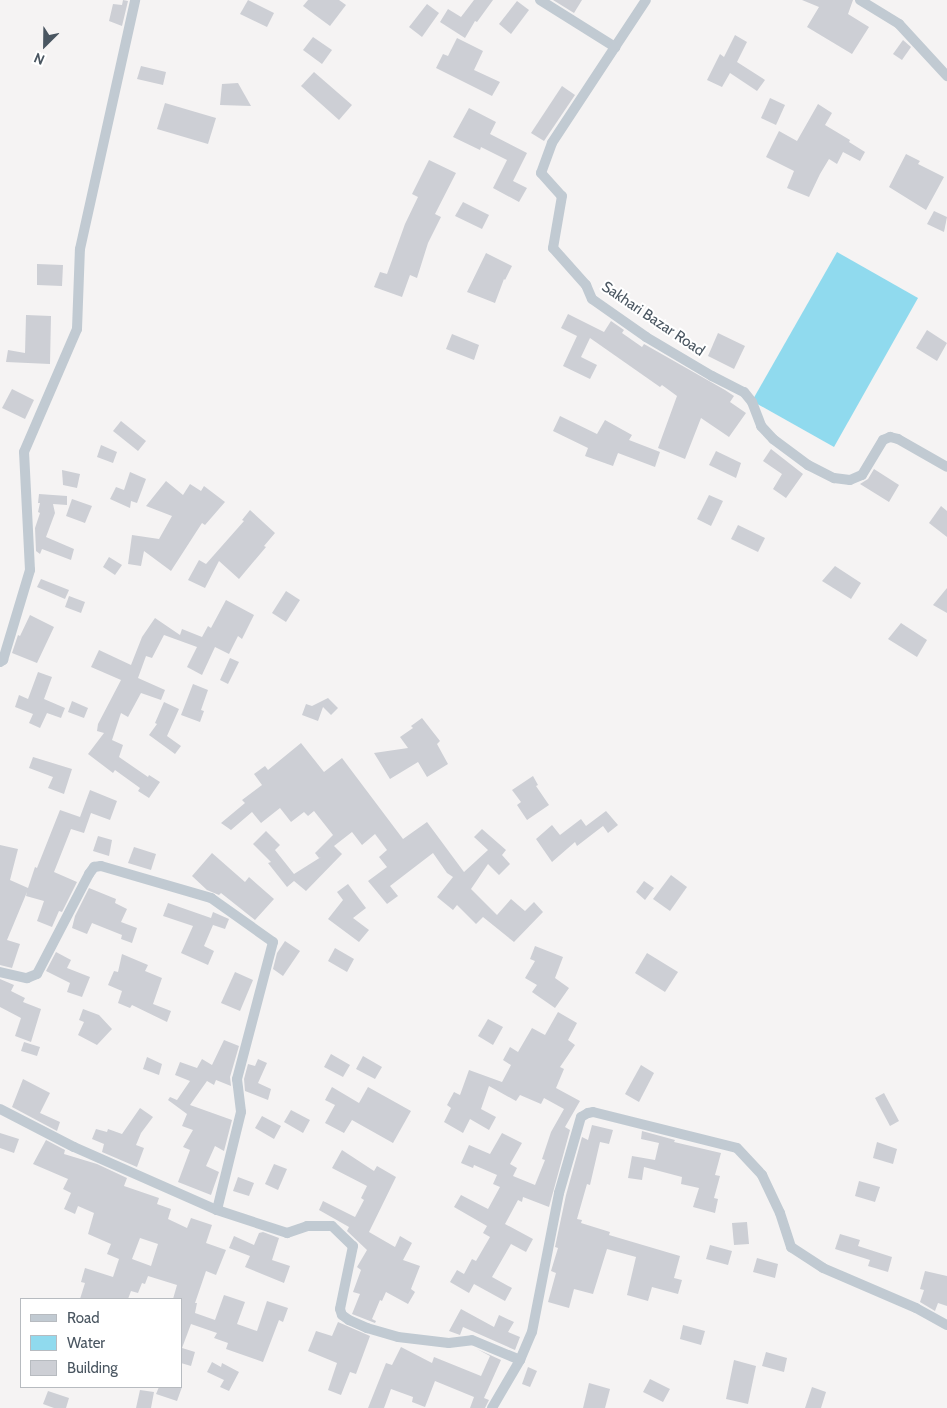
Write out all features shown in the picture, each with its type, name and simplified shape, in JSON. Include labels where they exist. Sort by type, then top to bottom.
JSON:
[{"type":"street","points":[[0,662],[3,660],[30,570],[24,452],[77,328],[80,249],[136,0]]},
{"type":"street","points":[[540,0],[615,47],[646,0]]},
{"type":"street","points":[[860,0],[899,24],[947,76]]},
{"type":"street","name":"Sakhari Bazar Road","points":[[615,47],[552,143],[541,173],[562,196],[553,248],[586,285],[592,299],[646,337],[712,376],[744,392],[752,402],[761,426],[773,439],[808,465],[834,478],[850,480],[862,475],[883,440],[890,437],[898,439],[947,466]]},
{"type":"street","points":[[0,972],[27,978],[37,974],[89,874],[94,867],[101,866],[211,898],[273,942],[236,1079],[241,1112],[217,1210]]},
{"type":"street","points":[[0,1109],[74,1147],[217,1210],[287,1232],[307,1226],[332,1226],[353,1246],[340,1309],[342,1315],[349,1320],[367,1328],[398,1337],[442,1342],[472,1340],[520,1360]]},
{"type":"street","points":[[492,1408],[520,1360],[532,1332],[559,1193],[581,1117],[593,1112],[737,1148],[762,1175],[780,1213],[791,1247],[823,1268],[916,1308],[947,1325]]},
{"type":"water","points":[[837,252],[918,298],[834,447],[752,401]]},
{"type":"building","points":[[123,0],[128,1],[122,26],[109,21],[113,4],[122,5]]},
{"type":"building","points":[[248,0],[274,13],[267,27],[240,14]]},
{"type":"building","points":[[308,0],[339,0],[346,5],[330,26],[303,6]]},
{"type":"building","points":[[474,0],[493,0],[477,22],[475,21],[465,38],[440,22],[448,9],[461,17]]},
{"type":"building","points":[[553,0],[582,0],[574,13]]},
{"type":"building","points":[[802,0],[853,0],[848,14],[869,27],[852,54],[807,27],[819,7]]},
{"type":"building","points":[[517,1],[529,10],[511,34],[499,24]]},
{"type":"building","points":[[427,4],[439,13],[422,37],[409,27]]},
{"type":"building","points":[[735,35],[747,42],[737,62],[765,80],[757,91],[730,73],[722,87],[707,80],[720,54],[724,57]]},
{"type":"building","points":[[313,37],[332,50],[322,64],[303,50]]},
{"type":"building","points":[[457,38],[483,51],[474,70],[500,82],[492,96],[436,68],[443,54],[448,56]]},
{"type":"building","points":[[903,40],[911,47],[902,60],[893,54]]},
{"type":"building","points":[[141,66],[166,72],[163,85],[137,79]]},
{"type":"building","points":[[314,72],[352,105],[339,120],[301,86]]},
{"type":"building","points":[[238,83],[251,106],[220,105],[222,84]]},
{"type":"building","points":[[562,86],[575,95],[544,141],[531,133]]},
{"type":"building","points":[[770,98],[785,105],[776,125],[761,118]]},
{"type":"building","points":[[165,103],[216,118],[208,144],[157,129]]},
{"type":"building","points":[[818,104],[832,113],[825,125],[850,140],[849,142],[865,152],[860,161],[843,152],[837,164],[829,159],[809,197],[787,188],[794,171],[766,157],[779,131],[797,141]]},
{"type":"building","points":[[469,108],[496,122],[490,134],[527,153],[513,181],[527,188],[519,202],[493,188],[507,160],[481,147],[480,150],[453,137]]},
{"type":"building","points":[[906,154],[920,161],[918,164],[944,177],[926,210],[889,187]]},
{"type":"building","points":[[429,160],[456,173],[435,214],[441,217],[428,243],[417,278],[410,275],[402,297],[374,287],[380,272],[387,274],[405,224],[418,197],[412,194]]},
{"type":"building","points":[[463,202],[489,215],[482,229],[455,216]]},
{"type":"building","points":[[934,211],[947,217],[944,232],[927,224]]},
{"type":"building","points":[[486,253],[512,266],[504,279],[495,303],[467,292]]},
{"type":"building","points":[[37,264],[63,265],[62,286],[37,285]]},
{"type":"building","points":[[568,314],[604,332],[611,321],[624,330],[622,333],[642,347],[644,344],[734,396],[730,402],[746,413],[729,437],[701,418],[685,459],[658,448],[677,396],[662,385],[660,387],[590,338],[581,357],[597,365],[590,379],[563,366],[577,336],[561,328]]},
{"type":"building","points":[[26,315],[51,316],[50,364],[6,362],[8,350],[25,353]]},
{"type":"building","points":[[927,330],[947,343],[937,361],[916,348]]},
{"type":"building","points":[[718,333],[745,346],[734,369],[708,356]]},
{"type":"building","points":[[452,334],[479,345],[474,360],[446,349]]},
{"type":"building","points":[[12,389],[34,400],[25,419],[2,408]]},
{"type":"building","points":[[560,416],[597,434],[605,420],[632,435],[629,440],[660,452],[655,467],[618,453],[613,466],[585,456],[588,448],[553,431]]},
{"type":"building","points":[[121,421],[146,441],[138,451],[113,431]]},
{"type":"building","points":[[101,445],[117,452],[113,463],[97,457]]},
{"type":"building","points":[[771,449],[803,474],[786,498],[773,489],[782,474],[763,461]]},
{"type":"building","points":[[716,451],[741,463],[736,478],[709,465]]},
{"type":"building","points":[[874,469],[899,485],[889,502],[860,484],[868,479]]},
{"type":"building","points":[[62,470],[80,474],[77,488],[63,485]]},
{"type":"building","points":[[130,472],[146,479],[137,503],[131,501],[130,508],[110,499],[116,487],[124,490]]},
{"type":"building","points":[[166,481],[183,495],[190,484],[201,491],[204,486],[225,502],[205,525],[202,523],[171,571],[144,551],[141,566],[128,564],[132,535],[159,539],[172,516],[146,506]]},
{"type":"building","points":[[39,494],[67,496],[67,505],[53,504],[55,513],[46,537],[74,549],[71,560],[42,549],[40,554],[36,551],[35,528],[40,513],[38,512]]},
{"type":"building","points":[[709,495],[723,501],[711,526],[697,519]]},
{"type":"building","points":[[72,499],[92,506],[85,523],[66,516]]},
{"type":"building","points":[[941,506],[947,511],[947,537],[929,523]]},
{"type":"building","points":[[250,510],[275,533],[264,546],[266,547],[239,579],[219,561],[205,588],[188,580],[199,560],[206,564],[244,521],[242,520]]},
{"type":"building","points":[[738,525],[765,538],[758,552],[731,539]]},
{"type":"building","points":[[109,557],[122,565],[115,575],[103,567]]},
{"type":"building","points":[[835,566],[861,583],[851,599],[822,581]]},
{"type":"building","points":[[41,579],[69,590],[65,599],[37,587]]},
{"type":"building","points":[[947,588],[947,613],[933,605]]},
{"type":"building","points":[[286,591],[300,600],[286,622],[272,613]]},
{"type":"building","points":[[69,596],[85,602],[81,613],[65,607]]},
{"type":"building","points":[[226,600],[254,615],[242,639],[238,636],[229,654],[215,647],[202,675],[187,667],[197,647],[164,635],[152,658],[146,656],[138,678],[165,690],[161,700],[141,693],[128,717],[121,713],[112,740],[123,745],[119,757],[148,777],[149,775],[160,782],[149,798],[138,791],[140,788],[115,770],[113,773],[88,754],[104,733],[97,731],[98,724],[121,680],[91,667],[99,650],[131,665],[142,637],[155,618],[180,635],[182,629],[202,637],[208,626],[211,628]]},
{"type":"building","points":[[30,615],[54,627],[37,663],[12,653],[18,635],[20,636]]},
{"type":"building","points":[[901,623],[927,640],[917,657],[888,639]]},
{"type":"building","points":[[230,658],[239,662],[228,684],[220,680]]},
{"type":"building","points":[[38,672],[52,677],[44,699],[65,708],[61,718],[47,713],[40,728],[29,723],[33,714],[15,707],[19,695],[28,699]]},
{"type":"building","points":[[193,684],[208,690],[201,710],[204,711],[200,722],[181,715]]},
{"type":"building","points":[[328,698],[338,708],[331,715],[323,707],[318,721],[302,715],[306,704],[312,706]]},
{"type":"building","points":[[72,701],[88,708],[84,718],[68,712]]},
{"type":"building","points":[[164,702],[179,709],[167,736],[181,746],[175,754],[149,735],[157,724],[155,723]]},
{"type":"building","points":[[422,718],[440,741],[437,744],[448,764],[427,777],[418,762],[390,779],[374,753],[408,748],[400,737],[413,728],[411,726]]},
{"type":"building","points":[[301,743],[324,772],[342,758],[403,839],[427,822],[464,872],[488,850],[474,837],[482,829],[506,850],[502,855],[510,864],[499,875],[488,864],[471,889],[497,915],[511,899],[525,911],[534,902],[543,912],[514,942],[483,917],[476,924],[457,905],[453,910],[437,897],[453,877],[447,873],[433,853],[390,886],[398,896],[387,904],[368,881],[387,867],[379,857],[387,850],[375,834],[362,845],[352,832],[334,846],[342,854],[306,891],[294,881],[287,887],[268,863],[271,862],[253,844],[266,831],[280,845],[275,850],[294,874],[321,857],[319,858],[315,853],[333,835],[314,811],[308,816],[304,812],[291,822],[280,808],[261,823],[252,812],[231,830],[221,823],[245,803],[242,800],[262,785],[254,774],[265,766],[268,770]]},
{"type":"building","points":[[33,757],[72,769],[64,794],[48,788],[53,777],[29,768]]},
{"type":"building","points":[[533,776],[538,785],[536,786],[549,805],[527,820],[517,805],[521,802],[512,790]]},
{"type":"building","points":[[90,790],[117,801],[110,820],[91,813],[84,833],[71,829],[54,872],[77,882],[62,912],[59,911],[52,927],[37,921],[44,901],[26,896],[27,892],[7,940],[20,944],[12,968],[0,965],[0,845],[18,849],[10,880],[28,888],[60,810],[80,817]]},
{"type":"building","points":[[606,811],[618,825],[608,833],[603,826],[577,846],[575,842],[552,862],[536,839],[552,825],[560,835],[581,819],[586,826]]},
{"type":"building","points":[[98,836],[112,840],[109,856],[93,851]]},
{"type":"building","points":[[134,847],[156,854],[151,870],[128,863]]},
{"type":"building","points":[[212,853],[245,882],[249,877],[274,899],[255,920],[221,893],[219,895],[207,890],[192,876]]},
{"type":"building","points":[[671,875],[687,887],[670,911],[653,899]]},
{"type":"building","points":[[644,881],[654,888],[645,900],[636,892]]},
{"type":"building","points":[[348,884],[366,908],[353,918],[369,930],[359,942],[328,919],[343,900],[337,892]]},
{"type":"building","points":[[89,888],[116,899],[115,903],[127,909],[121,922],[137,928],[132,943],[121,939],[122,935],[92,923],[87,934],[72,928],[75,916]]},
{"type":"building","points":[[168,903],[211,918],[213,912],[229,919],[225,929],[213,925],[204,946],[214,951],[208,965],[181,953],[193,926],[163,916]]},
{"type":"building","points":[[285,941],[300,951],[283,976],[273,969],[277,953]]},
{"type":"building","points":[[535,946],[563,957],[555,978],[569,988],[555,1008],[532,992],[537,985],[525,978],[535,961],[530,959]]},
{"type":"building","points":[[335,948],[354,959],[347,972],[328,961]]},
{"type":"building","points":[[56,952],[71,960],[67,968],[90,977],[82,997],[67,992],[70,983],[46,971]]},
{"type":"building","points":[[647,953],[678,972],[665,992],[635,973]]},
{"type":"building","points":[[122,954],[148,965],[145,971],[162,978],[153,1004],[171,1011],[167,1022],[132,1005],[130,1008],[118,1003],[122,991],[108,985],[114,971],[118,972]]},
{"type":"building","points":[[235,972],[253,980],[240,1011],[221,1003]]},
{"type":"building","points":[[0,979],[14,985],[11,991],[25,998],[23,1002],[41,1009],[31,1042],[15,1036],[21,1018],[0,1007]]},
{"type":"building","points":[[83,1009],[99,1015],[112,1029],[97,1045],[78,1035],[84,1022],[79,1020]]},
{"type":"building","points":[[558,1012],[577,1023],[568,1040],[575,1045],[560,1067],[564,1069],[556,1088],[580,1101],[565,1127],[570,1130],[549,1207],[523,1197],[522,1202],[518,1200],[505,1224],[533,1239],[526,1252],[511,1244],[492,1277],[512,1288],[505,1301],[474,1284],[469,1293],[450,1282],[457,1270],[464,1274],[472,1259],[476,1261],[490,1237],[483,1233],[487,1226],[454,1207],[461,1195],[488,1209],[500,1187],[493,1184],[497,1175],[474,1165],[473,1168],[461,1163],[469,1145],[490,1154],[502,1133],[522,1143],[510,1164],[517,1168],[513,1176],[535,1185],[545,1160],[542,1159],[551,1132],[564,1109],[544,1098],[541,1104],[520,1095],[516,1101],[489,1086],[481,1109],[496,1117],[489,1130],[470,1119],[463,1133],[444,1122],[451,1108],[447,1105],[454,1092],[460,1095],[469,1070],[502,1082],[511,1065],[503,1060],[510,1047],[518,1052],[532,1028],[545,1035]]},
{"type":"building","points":[[488,1019],[503,1027],[493,1045],[478,1036]]},
{"type":"building","points":[[224,1040],[239,1046],[230,1077],[231,1086],[216,1080],[214,1085],[207,1081],[190,1105],[232,1120],[224,1151],[215,1146],[206,1166],[219,1172],[211,1195],[178,1182],[190,1150],[183,1147],[193,1130],[182,1126],[187,1114],[168,1100],[170,1097],[177,1100],[190,1081],[175,1075],[180,1062],[197,1068],[202,1059],[212,1065]]},
{"type":"building","points":[[24,1042],[40,1047],[37,1056],[21,1051]]},
{"type":"building","points":[[331,1054],[350,1065],[343,1077],[324,1067]]},
{"type":"building","points":[[363,1056],[382,1067],[375,1079],[356,1069]]},
{"type":"building","points":[[147,1057],[162,1064],[159,1075],[143,1069]]},
{"type":"building","points":[[258,1059],[267,1063],[258,1083],[271,1089],[268,1100],[245,1091],[244,1079],[248,1064],[255,1066]]},
{"type":"building","points":[[641,1065],[654,1073],[639,1102],[625,1094]]},
{"type":"building","points":[[23,1079],[50,1093],[40,1113],[60,1122],[57,1131],[12,1107]]},
{"type":"building","points":[[332,1087],[359,1103],[368,1087],[411,1111],[393,1143],[352,1120],[344,1133],[325,1123],[335,1105],[325,1100]]},
{"type":"building","points":[[884,1093],[899,1121],[890,1126],[875,1098]]},
{"type":"building","points":[[140,1108],[153,1117],[141,1133],[136,1145],[144,1148],[137,1167],[102,1152],[104,1144],[92,1139],[96,1129],[107,1132],[108,1129],[122,1134]]},
{"type":"building","points":[[291,1110],[310,1120],[303,1133],[284,1122]]},
{"type":"building","points":[[262,1116],[281,1126],[274,1139],[255,1128]]},
{"type":"building","points":[[592,1125],[613,1130],[609,1144],[600,1142],[590,1185],[587,1184],[577,1219],[582,1220],[581,1223],[610,1232],[609,1235],[680,1256],[674,1278],[682,1280],[678,1294],[652,1287],[648,1301],[627,1295],[636,1257],[607,1249],[593,1294],[574,1289],[569,1308],[548,1302],[556,1273],[551,1271],[558,1248],[555,1247],[566,1195],[582,1137],[588,1140]]},
{"type":"building","points":[[642,1131],[675,1140],[674,1142],[721,1153],[715,1175],[720,1176],[714,1198],[718,1199],[715,1213],[693,1207],[699,1188],[681,1184],[682,1177],[644,1167],[642,1180],[628,1178],[632,1156],[655,1160],[659,1143],[641,1139]]},
{"type":"building","points":[[0,1133],[19,1139],[14,1153],[0,1148]]},
{"type":"building","points":[[46,1140],[65,1150],[64,1154],[97,1164],[127,1178],[124,1186],[159,1198],[157,1204],[171,1209],[168,1219],[187,1228],[191,1218],[212,1225],[206,1243],[226,1250],[216,1275],[206,1271],[195,1303],[197,1303],[195,1313],[215,1320],[224,1295],[245,1302],[237,1324],[257,1331],[267,1301],[288,1308],[283,1322],[279,1320],[263,1362],[226,1349],[228,1343],[214,1338],[217,1333],[191,1324],[182,1348],[182,1298],[173,1298],[177,1285],[148,1276],[145,1284],[142,1283],[138,1293],[131,1291],[128,1298],[80,1298],[85,1283],[81,1282],[85,1268],[113,1277],[119,1259],[107,1254],[111,1244],[88,1234],[94,1213],[78,1206],[75,1214],[64,1209],[71,1193],[63,1189],[68,1179],[33,1164]],"holes":[[[140,1238],[158,1244],[151,1266],[132,1259]]]},
{"type":"building","points":[[877,1142],[897,1149],[893,1164],[873,1158]]},
{"type":"building","points":[[342,1150],[374,1171],[377,1166],[396,1177],[369,1232],[395,1247],[400,1236],[412,1243],[403,1260],[420,1266],[411,1289],[415,1292],[408,1304],[386,1292],[382,1301],[380,1300],[372,1319],[376,1321],[375,1323],[352,1314],[360,1294],[353,1292],[361,1270],[357,1267],[367,1250],[347,1231],[349,1227],[319,1210],[323,1201],[355,1217],[364,1200],[361,1198],[367,1186],[332,1168]]},
{"type":"building","points":[[274,1164],[287,1169],[278,1190],[265,1184]]},
{"type":"building","points":[[238,1177],[254,1183],[249,1196],[233,1191]]},
{"type":"building","points":[[859,1181],[880,1187],[875,1202],[855,1196]]},
{"type":"building","points":[[747,1222],[749,1244],[734,1245],[732,1223]]},
{"type":"building","points":[[263,1232],[279,1238],[272,1260],[290,1266],[284,1283],[245,1267],[250,1256],[229,1248],[234,1236],[254,1245],[259,1233]]},
{"type":"building","points":[[840,1234],[860,1240],[858,1246],[892,1257],[888,1272],[868,1266],[870,1260],[835,1249]]},
{"type":"building","points":[[710,1245],[732,1251],[728,1265],[706,1259]]},
{"type":"building","points":[[757,1258],[778,1264],[775,1278],[753,1272]]},
{"type":"building","points":[[925,1271],[947,1276],[947,1306],[938,1303],[935,1311],[920,1302],[924,1290],[920,1289]]},
{"type":"building","points":[[461,1309],[494,1327],[499,1315],[514,1322],[508,1332],[520,1337],[515,1350],[463,1327],[460,1335],[449,1331]]},
{"type":"building","points":[[338,1322],[370,1336],[356,1374],[350,1372],[341,1395],[328,1390],[337,1363],[308,1351],[316,1331],[332,1336]]},
{"type":"building","points":[[683,1325],[705,1331],[701,1345],[680,1339]]},
{"type":"building","points":[[401,1347],[432,1363],[434,1357],[481,1376],[490,1356],[477,1349],[501,1360],[484,1398],[489,1400],[485,1408],[470,1408],[474,1397],[435,1381],[425,1407],[412,1402],[413,1397],[391,1389],[384,1408],[368,1408],[386,1363],[392,1365]]},
{"type":"building","points":[[182,1348],[195,1352],[191,1366],[182,1363]]},
{"type":"building","points":[[766,1352],[787,1358],[784,1372],[762,1366]]},
{"type":"building","points":[[734,1360],[756,1366],[748,1404],[726,1399]]},
{"type":"building","points":[[212,1362],[221,1367],[222,1363],[239,1372],[229,1391],[220,1387],[224,1380],[207,1372]]},
{"type":"building","points":[[528,1367],[537,1371],[530,1387],[522,1384]]},
{"type":"building","points":[[650,1379],[670,1389],[663,1402],[643,1392]]},
{"type":"building","points":[[589,1383],[610,1389],[605,1408],[583,1408]]},
{"type":"building","points":[[812,1387],[826,1392],[821,1408],[805,1408]]},
{"type":"building","points":[[159,1388],[182,1388],[177,1401],[156,1394]]},
{"type":"building","points":[[140,1390],[154,1392],[151,1408],[136,1408]]},
{"type":"building","points":[[48,1391],[69,1398],[66,1408],[54,1408],[43,1404]]}]
